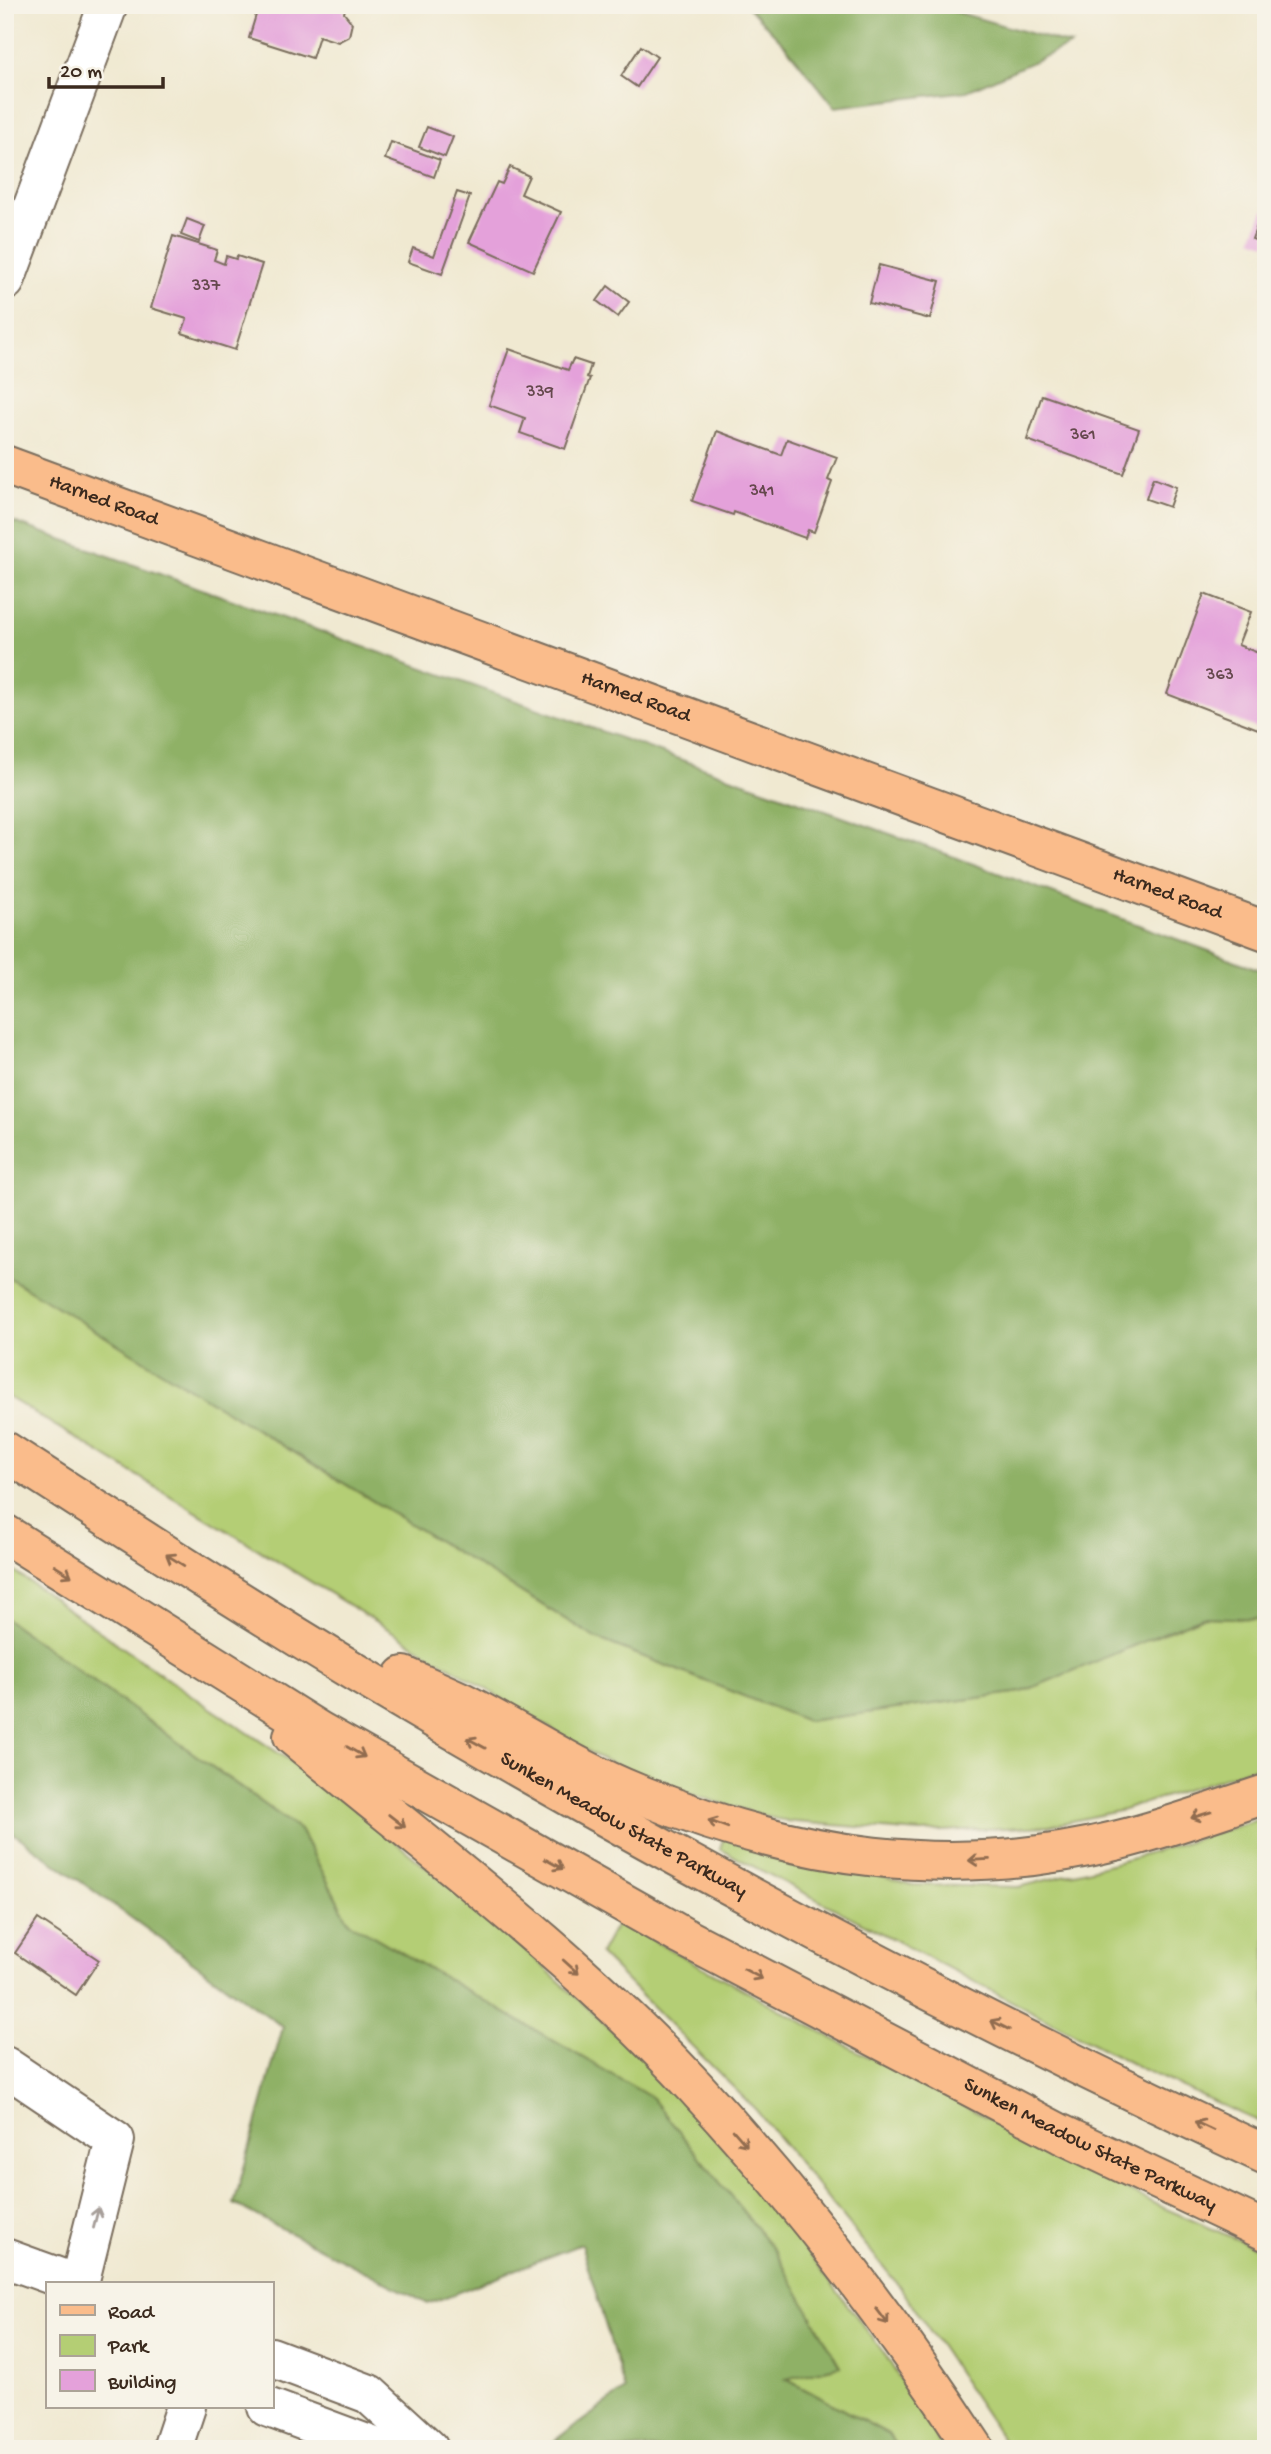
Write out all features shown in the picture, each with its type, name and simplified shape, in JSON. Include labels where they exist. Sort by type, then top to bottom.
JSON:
[{"type":"main road","name":"Harned Road","points":[[5,464],[1266,931]]},
{"type":"main road","name":"Sunken Meadow State Parkway","points":[[5,1451],[233,1597],[469,1739],[793,1918],[1085,2068],[1266,2154]]},
{"type":"main road","name":"Sunken Meadow State Parkway","points":[[5,1534],[192,1653],[439,1800],[717,1955],[1061,2134],[1266,2231]]},
{"type":"main road","points":[[233,1597],[464,1703],[531,1741],[635,1793],[732,1829],[823,1850],[920,1862],[1023,1857],[1119,1840],[1266,1794]]},
{"type":"main road","points":[[192,1653],[480,1886],[592,1986],[695,2087],[829,2246],[905,2346],[975,2449]]},
{"type":"street","points":[[5,281],[108,5]]},
{"type":"street","points":[[5,2066],[115,2140],[79,2282]]},
{"type":"street","points":[[5,2258],[72,2282]]},
{"type":"street","points":[[273,2358],[369,2394],[429,2449]]},
{"type":"street","points":[[172,2449],[187,2408]]},
{"type":"street","points":[[270,2408],[380,2449]]},
{"type":"green space","points":[[746,5],[932,5],[1071,45],[967,91],[835,107],[785,45]]},
{"type":"green space","points":[[5,519],[949,855],[1266,972],[1266,1619],[1202,1617],[1022,1692],[807,1721],[596,1638],[5,1275]]},
{"type":"green space","points":[[5,1275],[596,1638],[807,1721],[1022,1692],[1203,1617],[1266,1619],[1266,1764],[1123,1810],[1049,1826],[920,1832],[783,1821],[672,1789],[596,1756],[5,1395]]},
{"type":"green space","points":[[5,1565],[179,1687],[325,1784],[519,1944],[642,2058],[749,2175],[884,2353],[943,2449],[898,2449],[888,2434],[785,2379],[840,2366],[652,2098],[349,1922],[300,1830],[5,1618]]},
{"type":"green space","points":[[5,1618],[300,1830],[349,1922],[652,2098],[775,2251],[840,2366],[786,2379],[888,2434],[898,2449],[549,2449],[548,2446],[625,2390],[581,2244],[428,2304],[234,2204],[283,2027],[5,1827]]},
{"type":"green space","points":[[1266,1817],[1266,2125],[1142,2069],[720,1849],[724,1836],[913,1885],[1019,1887],[1138,1857]]},
{"type":"green space","points":[[618,1921],[834,2039],[1157,2205],[1266,2252],[1266,2449],[1009,2449],[900,2287],[756,2110],[600,1954]]},
{"type":"building","points":[[259,5],[346,5],[344,13],[352,23],[349,36],[338,42],[319,36],[312,58],[249,38]]},
{"type":"building","points":[[641,46],[657,57],[637,87],[621,76]]},
{"type":"building","points":[[427,127],[453,137],[445,157],[419,147]]},
{"type":"building","points":[[391,142],[440,160],[434,177],[385,159]]},
{"type":"building","points":[[510,167],[529,176],[521,194],[561,212],[533,271],[469,242],[497,182],[502,184]]},
{"type":"building","points":[[457,192],[470,196],[442,274],[408,262],[413,248],[434,256]]},
{"type":"building","points":[[1263,210],[1266,211],[1266,244],[1252,239]]},
{"type":"building","points":[[187,219],[205,226],[199,242],[181,235]]},
{"type":"building","points":[[173,236],[217,250],[214,260],[224,264],[226,256],[236,259],[237,256],[262,264],[235,350],[182,333],[187,319],[151,308]]},
{"type":"building","points":[[879,265],[940,281],[930,319],[869,303]]},
{"type":"building","points":[[608,286],[629,302],[618,317],[597,301]]},
{"type":"building","points":[[509,349],[568,370],[573,359],[591,365],[587,377],[590,378],[565,449],[520,433],[525,418],[489,405]]},
{"type":"building","points":[[1042,395],[1139,429],[1123,474],[1027,440]]},
{"type":"building","points":[[717,431],[781,455],[787,439],[837,457],[828,480],[832,482],[814,532],[808,530],[805,538],[734,512],[733,515],[692,501]]},
{"type":"building","points":[[1153,478],[1176,487],[1169,507],[1146,499]]},
{"type":"building","points":[[1204,594],[1251,612],[1238,645],[1266,656],[1266,732],[1167,694]]},
{"type":"building","points":[[38,1919],[99,1960],[76,1995],[15,1953]]}]
